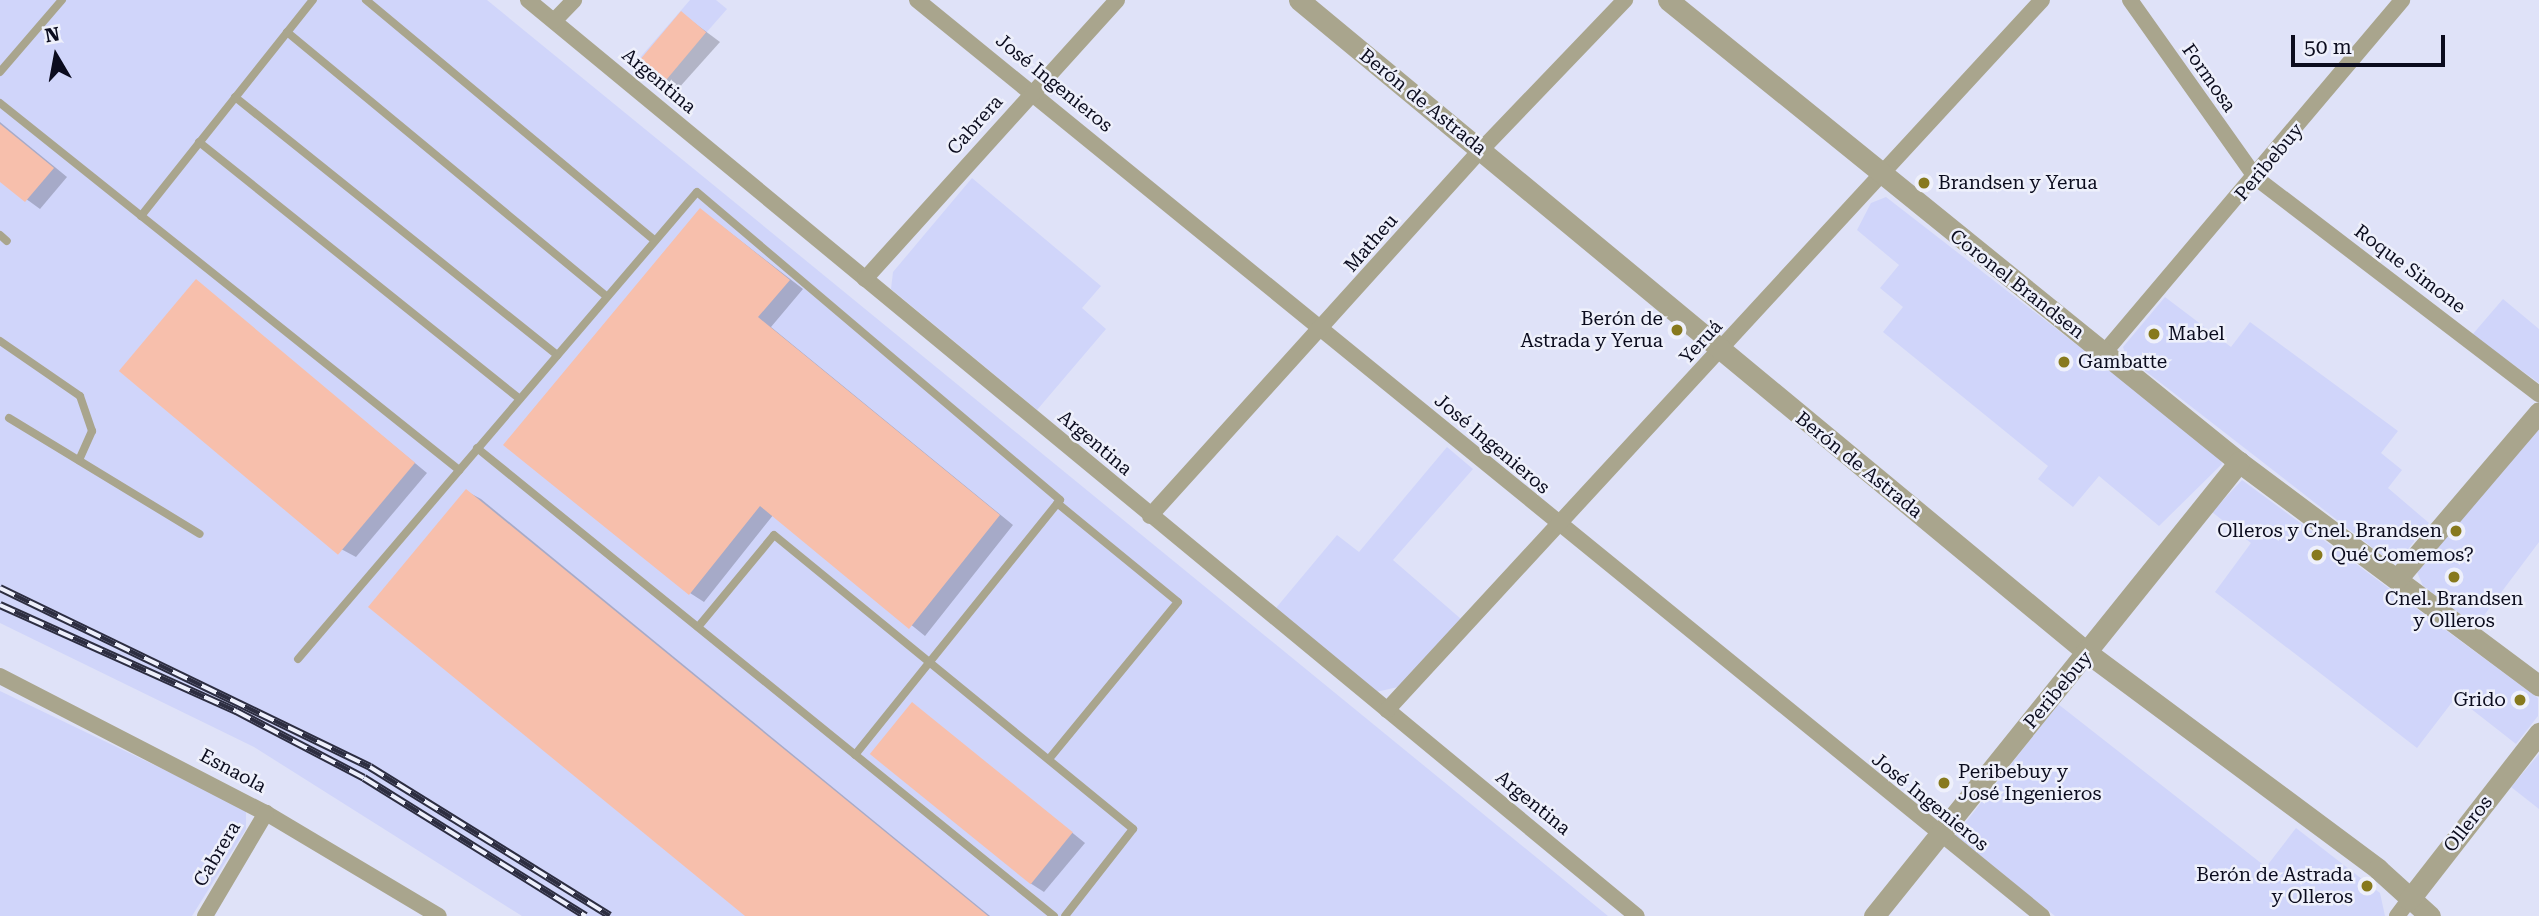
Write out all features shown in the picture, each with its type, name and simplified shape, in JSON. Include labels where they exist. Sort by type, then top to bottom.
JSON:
[{"type":"street","name":"Argentina","points":[[528,0],[1637,916]]},
{"type":"street","points":[[554,21],[574,0]]},
{"type":"street","name":"José Ingenieros","points":[[917,0],[1322,329],[1936,835],[2042,916]]},
{"type":"street","name":"Cabrera","points":[[865,279],[1117,0]]},
{"type":"street","name":"Berón de Astrada","points":[[1298,0],[1482,149],[1721,351],[2089,654],[2378,869],[2403,908],[2430,916]]},
{"type":"street","name":"Matheu","points":[[1150,516],[1322,329],[1482,149],[1625,0]]},
{"type":"street","name":"Coronel Brandsen","points":[[1668,0],[1883,178],[2238,462],[2539,686]]},
{"type":"street","name":"Yeruá","points":[[1387,710],[1883,178],[2042,0]]},
{"type":"street","name":"Formosa","points":[[2130,0],[2256,178]]},
{"type":"street","name":"Peribebuy","points":[[2104,353],[2256,178],[2402,0]]},
{"type":"street","name":"Roque Simone","points":[[2256,178],[2539,394]]},
{"type":"street","points":[[2397,579],[2539,412]]},
{"type":"street","name":"Peribebuy","points":[[1874,916],[1936,835],[2089,654],[2238,462]]},
{"type":"street","name":"Esnaola","points":[[0,676],[266,813],[439,916]]},
{"type":"street","name":"Olleros","points":[[2403,908],[2539,733]]},
{"type":"street","name":"Cabrera","points":[[205,916],[266,813]]},
{"type":"lane","points":[[0,72],[62,0]]},
{"type":"lane","points":[[141,216],[313,0]]},
{"type":"lane","points":[[366,0],[655,241]]},
{"type":"lane","points":[[287,32],[607,297]]},
{"type":"lane","points":[[235,97],[557,355]]},
{"type":"lane","points":[[0,103],[459,470]]},
{"type":"lane","points":[[199,142],[520,399]]},
{"type":"lane","points":[[299,659],[697,192],[1060,499],[855,755]]},
{"type":"lane","points":[[0,341],[80,396],[92,431],[79,460]]},
{"type":"lane","points":[[9,418],[200,534]]},
{"type":"lane","points":[[477,449],[1054,916]]},
{"type":"lane","points":[[1049,759],[1178,602],[1057,503]]},
{"type":"lane","points":[[698,627],[774,535],[1133,829],[1065,916]]},
{"type":"shaded area","points":[[0,0],[487,0],[1608,916],[522,916],[254,747],[0,623]]},
{"type":"shaded area","points":[[690,0],[716,0],[727,9],[662,83],[637,61]]},
{"type":"shaded area","points":[[972,178],[1101,286],[1082,308],[1106,329],[1037,410],[891,289],[893,272]]},
{"type":"shaded area","points":[[1886,197],[2219,455],[2222,464],[2159,526],[2099,476],[2073,507],[2038,479],[2048,466],[1883,332],[1903,307],[1880,288],[1899,265],[1857,230],[1871,203]]},
{"type":"shaded area","points":[[2165,297],[2231,347],[2250,322],[2398,431],[2381,453],[2402,470],[2388,488],[2429,523],[2404,554],[2386,558],[2126,356],[2123,347]]},
{"type":"shaded area","points":[[2503,299],[2539,329],[2539,383],[2472,335]]},
{"type":"shaded area","points":[[2539,425],[2539,542],[2476,626],[2423,586],[2417,572]]},
{"type":"shaded area","points":[[1447,447],[1473,469],[1393,560],[1461,619],[1398,687],[1376,692],[1276,608],[1337,535],[1359,552]]},
{"type":"shaded area","points":[[2242,480],[2538,698],[2538,716],[2516,744],[2456,697],[2417,748],[2215,592],[2251,543],[2212,512]]},
{"type":"shaded area","points":[[0,691],[246,809],[246,829],[192,916],[0,916]]},
{"type":"shaded area","points":[[2058,704],[2266,867],[2296,828],[2380,893],[2385,916],[2055,916],[1955,836]]},
{"type":"shaded area","points":[[2539,754],[2539,809],[2511,787]]},
{"type":"building","points":[[681,11],[706,32],[663,84],[638,62]]},
{"type":"building","points":[[0,124],[54,168],[25,202],[0,182]]},
{"type":"building","points":[[700,208],[790,280],[758,317],[1000,515],[909,629],[760,506],[689,595],[503,445]]},
{"type":"building","points":[[196,279],[415,463],[338,555],[119,371]]},
{"type":"building","points":[[466,489],[988,916],[745,916],[368,607]]},
{"type":"building","points":[[912,702],[1073,832],[1031,884],[870,754]]},
{"type":"railway","points":[[0,588],[370,767],[610,916]]},
{"type":"railway","points":[[0,605],[236,711],[364,778],[586,916]]},
{"type":"place","name":"Brandsen y Yerua","points":[[1924,183]]},
{"type":"place","name":"Berón de Astrada y Yerua","points":[[1677,330]]},
{"type":"place","name":"Mabel","points":[[2154,334]]},
{"type":"place","name":"Gambatte","points":[[2064,362]]},
{"type":"place","name":"Olleros y Cnel. Brandsen","points":[[2456,531]]},
{"type":"place","name":"Qué Comemos?","points":[[2317,555]]},
{"type":"place","name":"Cnel. Brandsen y Olleros","points":[[2454,577]]},
{"type":"place","name":"Grido","points":[[2520,700]]},
{"type":"place","name":"Peribebuy y José Ingenieros","points":[[1944,783]]},
{"type":"place","name":"Berón de Astrada y Olleros","points":[[2367,886]]}]
